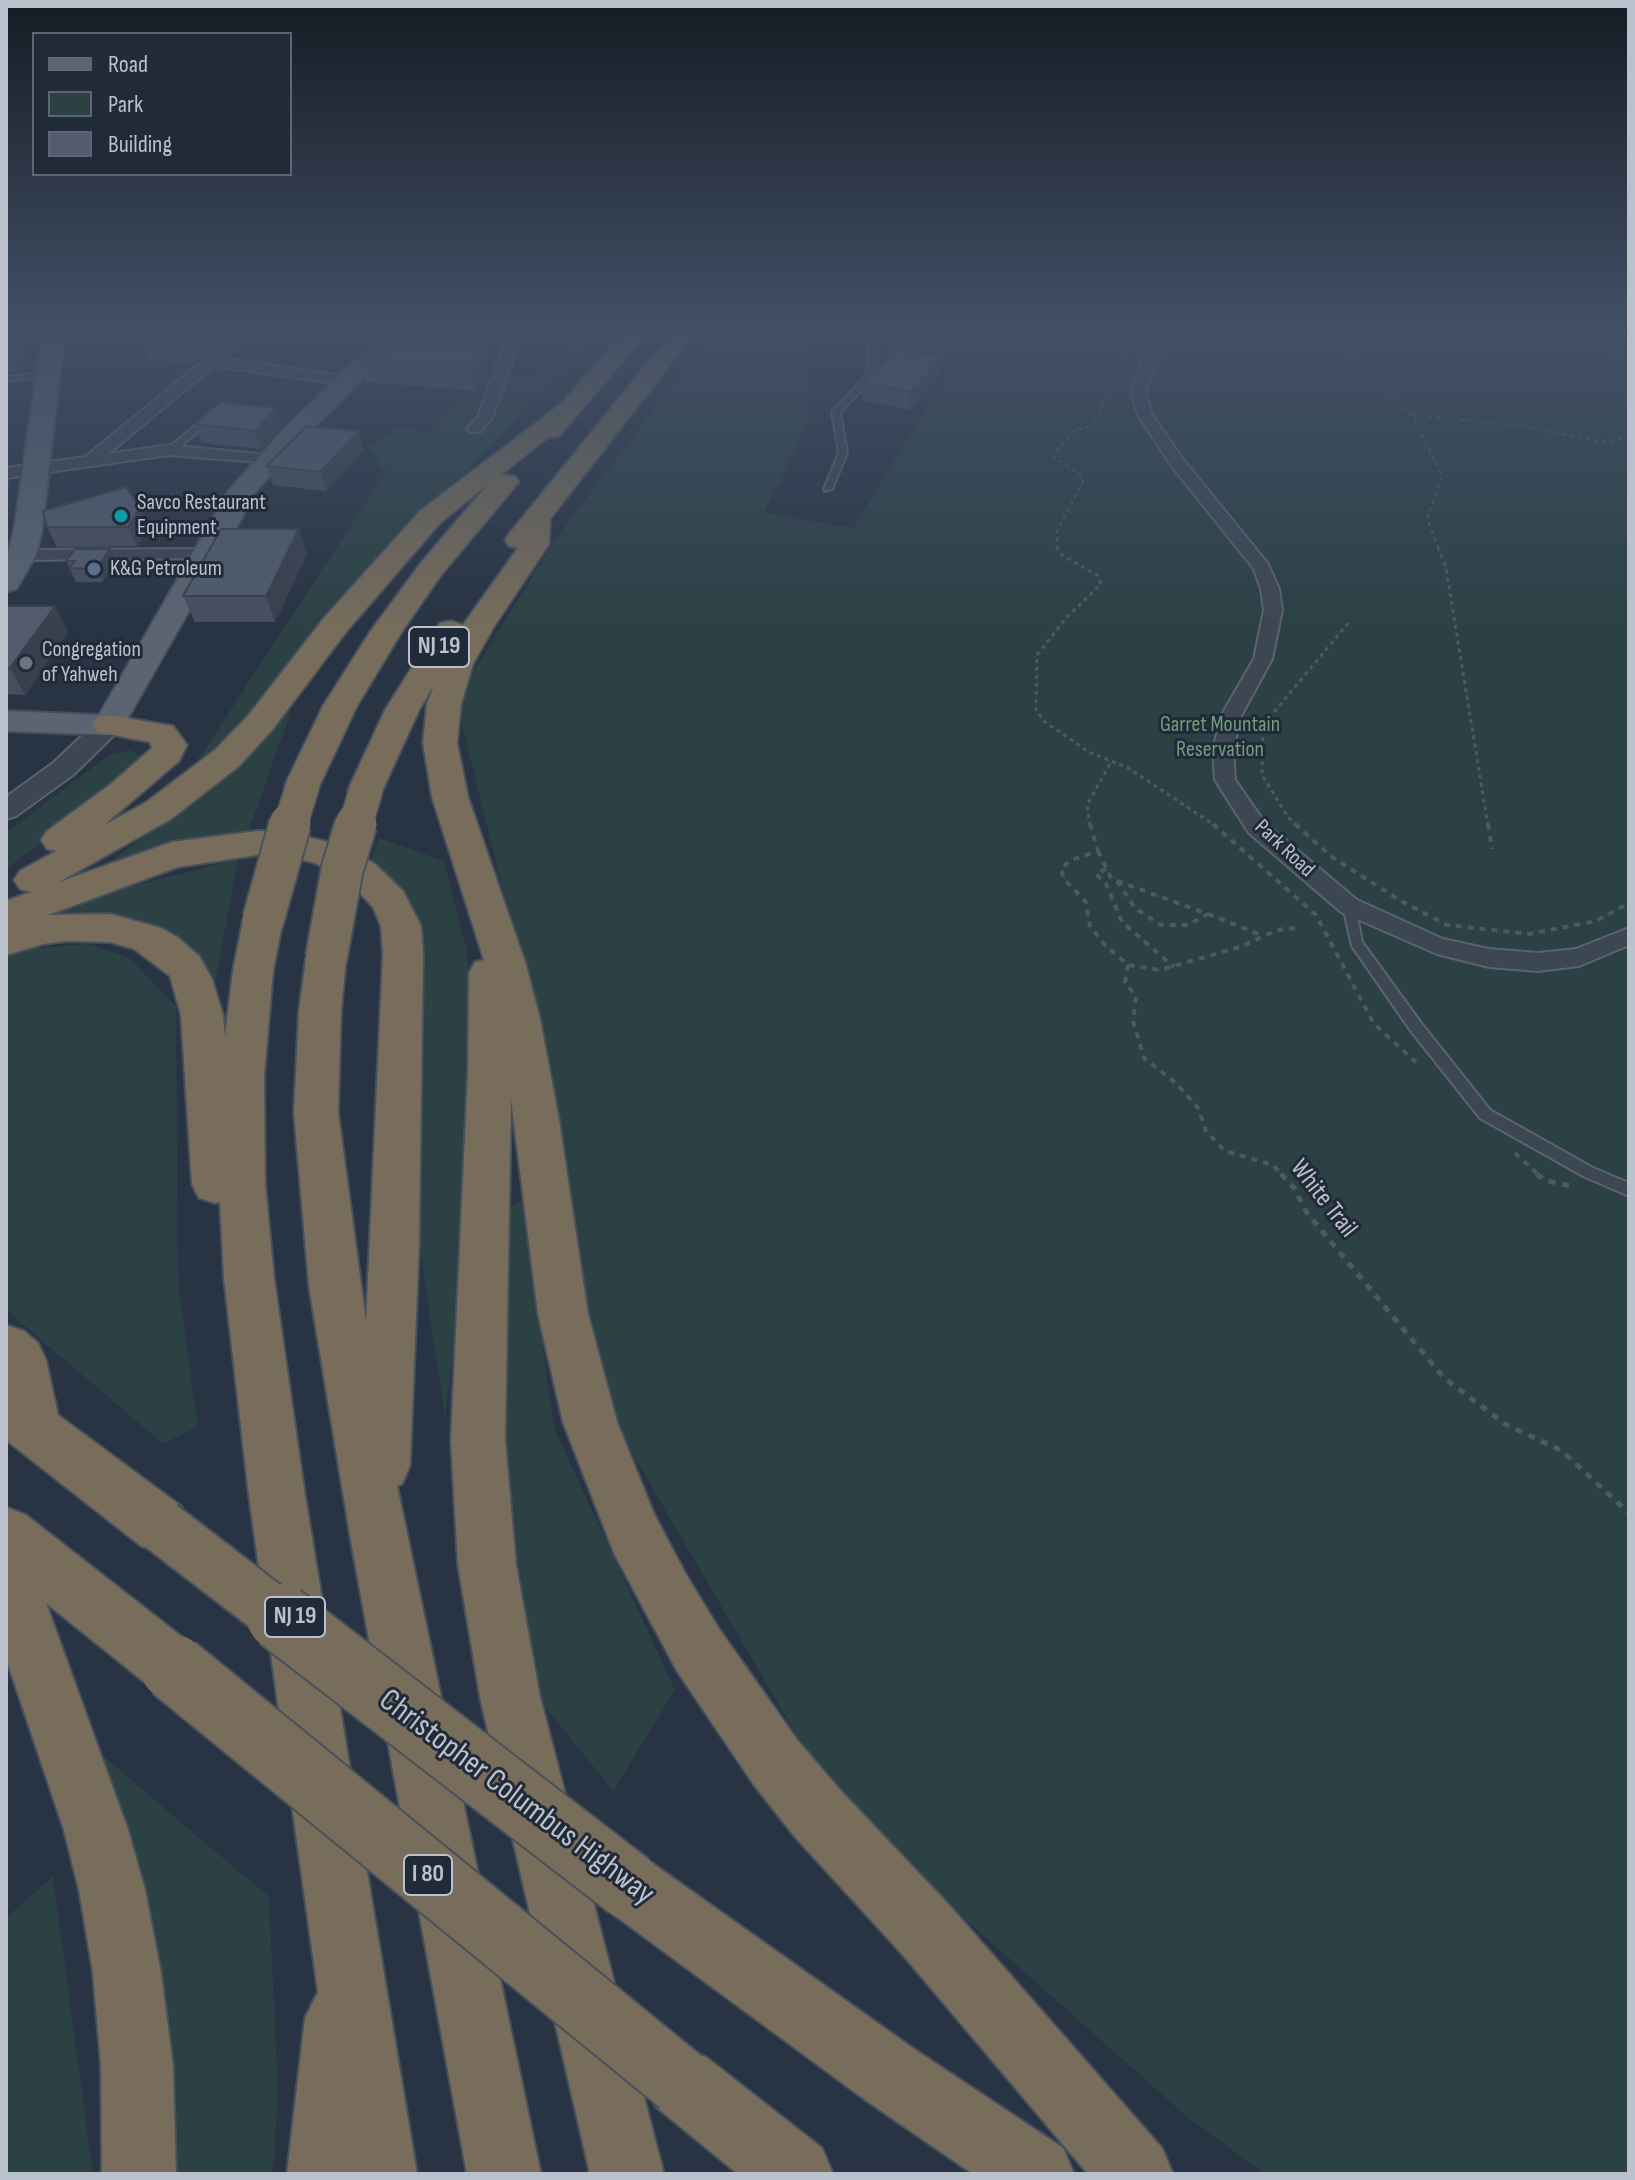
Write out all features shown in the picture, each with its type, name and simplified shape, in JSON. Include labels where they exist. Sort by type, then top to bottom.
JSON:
[{"type":"highway","points":[[6,893],[131,828],[182,795],[216,768],[252,732],[328,633],[430,517],[541,431]]},
{"type":"highway","name":"NJ 19","points":[[380,2174],[277,1496],[249,1278],[242,1183],[242,1076],[253,971],[274,874],[303,785],[340,706],[407,600],[454,540],[550,431]]},
{"type":"highway","name":"NJ 19","points":[[504,2174],[379,1541],[338,1314],[321,1178],[316,1112],[317,1058],[326,959],[342,870],[382,749],[423,672],[467,606],[606,431]]},
{"type":"highway","points":[[536,519],[535,544],[466,646],[444,704],[442,761],[506,965],[519,1019],[537,1120],[563,1314],[574,1369],[590,1422],[634,1533],[698,1650],[776,1763],[818,1814],[926,1930],[1136,2174]]},
{"type":"highway","points":[[6,876],[103,809],[167,753],[170,745],[161,733],[109,725]]},
{"type":"highway","points":[[6,916],[172,855],[257,843],[305,847],[344,861],[377,886],[398,913],[403,954],[395,1243],[379,1541]]},
{"type":"highway","points":[[470,853],[484,922],[491,1017],[478,1440],[487,1565],[510,1697],[627,2174]]},
{"type":"highway","points":[[6,941],[42,930],[110,928],[147,938],[185,966],[202,1015],[221,1264],[249,1278]]},
{"type":"highway","points":[[6,1348],[20,1360],[20,1419]]},
{"type":"highway","name":"Christopher Columbus Highway","points":[[20,1419],[629,1886],[889,2074],[1037,2174]]},
{"type":"highway","name":"I 80","points":[[6,1535],[796,2174]]},
{"type":"highway","points":[[6,1573],[96,1830],[112,1890],[127,1973],[137,2066],[139,2174]]},
{"type":"highway","points":[[324,2174],[346,1956]]},
{"type":"main road","points":[[6,583],[22,555],[41,431]]},
{"type":"main road","points":[[6,721],[109,725],[238,496],[267,460],[297,431]]},
{"type":"street","points":[[90,461],[127,431]]},
{"type":"street","name":"Park Road","points":[[1156,431],[1176,461],[1262,568],[1273,610],[1263,659],[1231,716],[1223,750],[1225,780],[1257,828],[1349,906],[1437,946],[1489,958],[1538,962],[1579,957],[1629,936]]},
{"type":"street","points":[[6,473],[171,450],[267,460]]},
{"type":"street","points":[[22,555],[207,554]]},
{"type":"street","points":[[6,810],[63,769],[109,725]]},
{"type":"lane","points":[[171,450],[194,431]]},
{"type":"lane","points":[[828,489],[843,453],[841,431]]},
{"type":"lane","points":[[1349,906],[1356,943],[1416,1027],[1485,1114],[1588,1172],[1629,1190]]},
{"type":"path","points":[[1420,431],[1442,476],[1427,519],[1446,568],[1492,849]]},
{"type":"path","points":[[1547,431],[1602,442],[1629,438]]},
{"type":"path","points":[[1350,621],[1274,712],[1263,733],[1262,775],[1288,817],[1332,857],[1401,901],[1447,925],[1529,934],[1596,921],[1629,903]]},
{"type":"path","points":[[1111,762],[1087,805],[1098,851],[1111,878],[1261,935]]},
{"type":"path","points":[[1098,851],[1071,860],[1061,869],[1064,879],[1086,902],[1090,926],[1105,945],[1128,965],[1160,970],[1174,967],[1240,947],[1261,935],[1296,928]]},
{"type":"path","points":[[1106,869],[1096,874],[1106,884],[1122,922],[1174,967]]},
{"type":"path","points":[[1117,881],[1135,908],[1161,925],[1188,925],[1208,914]]},
{"type":"path","name":"White Trail","points":[[1128,965],[1125,982],[1136,997],[1133,1021],[1144,1058],[1188,1096],[1198,1108],[1206,1131],[1225,1151],[1273,1165],[1294,1188],[1307,1213],[1444,1378],[1505,1424],[1562,1451],[1629,1513]]},
{"type":"green space","points":[[394,431],[505,431],[453,486],[439,496],[283,668],[235,734],[186,778],[386,472],[367,447]]},
{"type":"green space","name":"Garret Mountain Reservation","points":[[638,431],[804,431],[764,513],[853,528],[913,431],[1629,431],[1629,2174],[1265,2174],[1187,2117],[838,1806],[587,1376],[543,1055],[456,699],[557,537]]},
{"type":"green space","points":[[291,712],[247,835],[105,866],[219,779],[272,725]]},
{"type":"green space","points":[[131,750],[146,759],[96,803],[6,869],[6,833],[109,755]]},
{"type":"green space","points":[[379,838],[444,861],[467,952],[474,1028],[453,1352],[445,1418],[417,1228],[414,911],[367,870]]},
{"type":"green space","points":[[238,859],[214,989],[147,922],[50,919],[68,903]]},
{"type":"green space","points":[[87,944],[130,958],[176,1007],[178,1283],[198,1427],[163,1444],[6,1310],[6,956],[22,949]]},
{"type":"green space","points":[[523,1200],[554,1428],[675,1690],[613,1791],[542,1703],[502,1524],[507,1209]]},
{"type":"green space","points":[[103,1756],[269,1897],[278,2091],[273,2174],[168,2174],[156,1943]]},
{"type":"green space","points":[[53,1876],[93,2174],[6,2174],[6,1918]]},
{"type":"building","points":[[302,431],[359,431],[320,472],[266,466]]},
{"type":"building","points":[[126,487],[140,508],[128,527],[47,527],[43,511]]},
{"type":"building","points":[[221,529],[299,529],[266,596],[183,596]]},
{"type":"building","points":[[75,549],[110,549],[96,569],[69,568],[75,561],[66,561]]},
{"type":"building","points":[[6,606],[55,606],[10,668],[6,668]]},
{"type":"place","name":"Savco Restaurant Equipment","points":[[121,516]]},
{"type":"place","name":"K&G Petroleum","points":[[94,569]]},
{"type":"place","name":"Congregation of Yahweh","points":[[26,663]]}]
